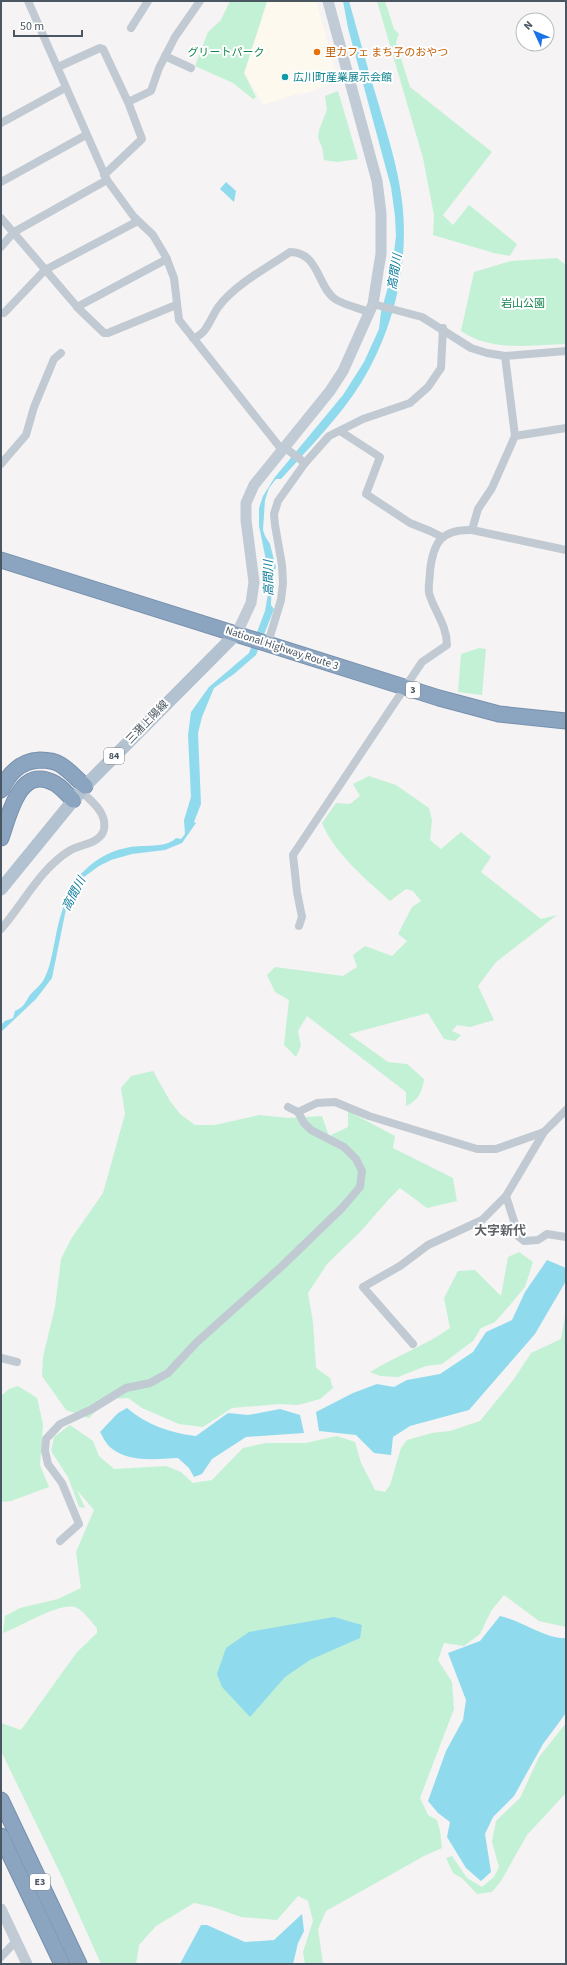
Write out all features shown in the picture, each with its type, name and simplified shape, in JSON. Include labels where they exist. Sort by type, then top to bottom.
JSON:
[{"type":"highway","name":"National Highway Route 3","points":[[1,560],[243,635],[405,688],[499,714],[566,722]]},
{"type":"highway","points":[[1,790],[8,777],[19,765],[30,760],[47,760],[60,764],[80,792]]},
{"type":"highway","points":[[1,838],[16,796],[24,785],[33,780],[44,779],[80,792]]},
{"type":"highway","name":"E3","points":[[1,1800],[79,1964]]},
{"type":"highway","name":"E3","points":[[1,1836],[62,1964]]},
{"type":"main road","name":"三潴上陽線","points":[[1,889],[80,792],[243,635]]},
{"type":"street","points":[[28,1],[58,66],[86,135],[113,190],[138,221],[153,235],[167,259],[174,278],[176,305],[179,320],[285,449],[304,462]]},
{"type":"street","points":[[32,10],[38,1]]},
{"type":"street","points":[[131,28],[148,1]]},
{"type":"street","points":[[128,102],[152,91],[165,56],[175,37],[200,1]]},
{"type":"street","points":[[243,635],[251,603],[254,582],[246,520],[246,503],[254,485],[285,449],[330,391],[343,371],[374,307],[381,254],[381,214],[377,181],[328,1]]},
{"type":"street","points":[[1,247],[14,232],[106,177],[142,139],[128,102],[103,49],[100,48],[58,66]]},
{"type":"street","points":[[165,56],[191,68]]},
{"type":"street","points":[[1,123],[66,88]]},
{"type":"street","points":[[1,182],[86,135]]},
{"type":"street","points":[[1,218],[77,307],[104,333],[108,333],[176,305]]},
{"type":"street","points":[[4,313],[45,270],[138,221]]},
{"type":"street","points":[[193,338],[198,337],[203,332],[219,306],[229,295],[290,252],[297,252],[308,259],[320,274],[328,291],[334,298],[422,317],[443,328],[471,348],[505,356],[566,351]]},
{"type":"street","points":[[77,307],[167,259]]},
{"type":"street","points":[[266,643],[280,600],[283,583],[282,565],[274,514],[278,501],[304,462],[329,436],[363,419],[410,403],[428,387],[441,368],[443,328]]},
{"type":"street","points":[[1,464],[26,435],[34,407],[54,359],[61,353]]},
{"type":"street","points":[[472,530],[478,509],[492,488],[514,436],[505,356]]},
{"type":"street","points":[[514,436],[566,428]]},
{"type":"street","points":[[340,431],[380,456],[366,494],[410,523],[442,537]]},
{"type":"street","points":[[299,926],[302,917],[297,892],[293,855],[422,662],[447,645],[447,635],[444,626],[433,607],[428,590],[432,554],[437,543],[442,537],[457,529],[472,530],[566,550]]},
{"type":"street","points":[[1,929],[51,866],[70,850],[96,840],[104,830],[104,821],[100,811],[80,792]]},
{"type":"street","points":[[298,1112],[317,1103],[335,1102],[368,1116],[477,1149],[496,1150],[544,1132]]},
{"type":"street","points":[[60,1541],[80,1524],[62,1483],[48,1464],[45,1451],[46,1440],[60,1424],[92,1409],[126,1388],[150,1383],[168,1374],[197,1342],[304,1245],[342,1208],[360,1187],[362,1171],[356,1159],[344,1147],[311,1130],[304,1123],[298,1112],[288,1107]]},
{"type":"street","points":[[414,1344],[363,1287],[400,1266],[428,1245],[482,1220],[506,1196],[544,1132],[566,1110]]},
{"type":"street","points":[[506,1196],[519,1237],[524,1241],[538,1240],[547,1234],[566,1237]]},
{"type":"street","points":[[1,1358],[17,1362]]},
{"type":"street","points":[[1,1909],[27,1964]]},
{"type":"street","points":[[1,1957],[16,1941]]},
{"type":"shaded area","points":[[268,1],[316,1],[338,80],[308,93],[297,94],[263,105],[245,73]]},
{"type":"green space","name":"グリートパーク","points":[[230,1],[267,1],[244,73],[256,97],[253,99],[233,83],[195,66],[208,32],[221,20]]},
{"type":"green space","points":[[377,1],[385,1],[394,29],[399,34],[396,42],[410,87],[492,152],[443,215],[453,225],[469,205],[517,244],[510,256],[494,253],[433,235],[434,215],[423,158]]},
{"type":"green space","points":[[338,91],[358,159],[337,162],[324,160],[322,147],[318,138],[319,130],[327,110],[325,96]]},
{"type":"green space","name":"岩山公園","points":[[557,258],[566,265],[566,344],[525,346],[498,345],[473,338],[461,331],[474,272],[511,261]]},
{"type":"green space","points":[[479,648],[486,649],[482,695],[458,692],[461,654]]},
{"type":"green space","points":[[369,776],[396,785],[429,808],[432,820],[430,840],[441,849],[461,832],[491,857],[481,872],[541,919],[557,915],[496,962],[478,986],[494,1020],[470,1027],[457,1025],[452,1031],[461,1035],[455,1041],[444,1039],[428,1013],[349,1034],[388,1062],[407,1064],[424,1079],[422,1088],[417,1098],[406,1106],[406,1092],[307,1016],[298,1031],[301,1046],[296,1057],[284,1045],[289,1000],[275,992],[267,975],[275,967],[343,976],[357,967],[353,955],[365,946],[392,956],[407,941],[398,934],[412,907],[421,901],[413,891],[406,889],[390,901],[352,865],[334,845],[322,823],[336,803],[350,804],[360,796],[353,784]]},
{"type":"green space","points":[[153,1071],[170,1101],[180,1114],[195,1125],[215,1125],[259,1115],[289,1118],[322,1116],[329,1136],[348,1127],[348,1111],[395,1136],[393,1148],[453,1178],[457,1201],[427,1208],[400,1188],[361,1231],[327,1264],[308,1293],[313,1322],[316,1368],[330,1378],[333,1388],[320,1399],[298,1405],[279,1404],[232,1408],[203,1427],[179,1424],[142,1408],[128,1398],[108,1399],[89,1418],[66,1410],[42,1376],[43,1357],[55,1307],[61,1259],[71,1239],[103,1193],[125,1114],[121,1088],[131,1076]]},
{"type":"green space","points":[[519,1252],[533,1262],[525,1287],[495,1322],[481,1328],[473,1341],[442,1364],[426,1366],[398,1377],[380,1376],[370,1372],[431,1340],[450,1328],[444,1298],[458,1271],[475,1270],[501,1296],[508,1257]]},
{"type":"green space","points":[[566,1309],[566,1627],[539,1621],[504,1595],[491,1611],[480,1634],[464,1646],[444,1643],[438,1660],[452,1682],[454,1709],[420,1798],[428,1815],[437,1820],[442,1848],[424,1856],[326,1911],[318,1929],[323,1964],[305,1964],[303,1952],[313,1921],[308,1901],[298,1896],[277,1920],[241,1917],[213,1907],[194,1903],[156,1926],[139,1945],[136,1964],[101,1964],[63,1879],[1,1751],[1,1723],[21,1730],[77,1652],[97,1633],[97,1628],[80,1609],[70,1607],[51,1611],[3,1633],[5,1616],[20,1608],[58,1599],[81,1588],[76,1552],[94,1510],[77,1490],[85,1508],[79,1507],[68,1477],[51,1451],[54,1437],[70,1425],[93,1441],[99,1456],[114,1469],[166,1466],[181,1472],[193,1483],[212,1480],[243,1448],[266,1443],[306,1443],[337,1436],[355,1442],[361,1463],[375,1490],[385,1492],[390,1485],[401,1448],[407,1440],[432,1433],[450,1431],[480,1421],[514,1379],[531,1353],[561,1339]]},
{"type":"green space","points":[[18,1386],[37,1398],[43,1424],[40,1465],[49,1487],[11,1501],[1,1502],[1,1396],[9,1389]]},
{"type":"green space","points":[[566,1723],[566,1793],[527,1835],[501,1881],[492,1892],[477,1894],[463,1879],[453,1873],[446,1858],[452,1856],[467,1878],[482,1887],[494,1877],[499,1867],[492,1842],[496,1821],[520,1798],[539,1757]]},
{"type":"water","name":"高間川","points":[[343,1],[349,1],[392,151],[401,194],[404,218],[404,243],[398,292],[391,316],[373,362],[352,396],[313,444],[281,479],[276,479],[269,488],[265,500],[263,530],[270,544],[276,568],[272,572],[271,605],[274,609],[256,655],[234,674],[214,688],[202,717],[198,733],[201,804],[194,822],[196,823],[182,843],[165,850],[132,854],[111,860],[99,866],[84,877],[66,909],[52,978],[36,999],[1,1032],[1,1025],[5,1021],[13,1018],[15,1011],[24,1005],[30,995],[42,983],[47,972],[63,908],[73,885],[88,867],[100,858],[113,852],[132,847],[166,844],[176,838],[181,839],[185,834],[184,820],[191,797],[188,735],[191,712],[209,687],[249,653],[265,611],[269,588],[266,560],[259,526],[259,508],[263,496],[275,477],[343,395],[364,362],[379,329],[381,312],[391,276],[396,236],[395,216],[391,187],[348,28]]},
{"type":"water","points":[[226,182],[236,191],[234,202],[220,189]]},
{"type":"water","points":[[547,1260],[566,1268],[566,1281],[535,1334],[469,1410],[410,1426],[393,1437],[391,1455],[374,1453],[356,1435],[319,1431],[316,1412],[353,1393],[377,1384],[394,1387],[407,1380],[440,1374],[473,1352],[486,1332],[512,1320],[525,1292]]},
{"type":"water","points":[[127,1408],[151,1424],[177,1433],[196,1436],[228,1413],[248,1415],[280,1409],[300,1415],[304,1433],[246,1437],[212,1459],[202,1474],[194,1477],[189,1468],[178,1458],[135,1458],[118,1453],[109,1446],[100,1432],[118,1413]]},
{"type":"water","points":[[500,1616],[551,1636],[566,1638],[566,1713],[543,1744],[514,1796],[493,1817],[485,1834],[491,1872],[481,1881],[466,1868],[447,1837],[450,1822],[438,1813],[428,1801],[446,1751],[463,1720],[466,1700],[448,1653],[480,1641]]},
{"type":"water","points":[[334,1617],[362,1625],[360,1638],[310,1660],[285,1677],[250,1717],[222,1687],[217,1674],[226,1648],[249,1632]]},
{"type":"water","points":[[302,1914],[304,1931],[298,1943],[293,1964],[180,1964],[201,1925],[207,1925],[245,1942],[274,1940]]},
{"type":"place","name":"里カフェ まち子のおやつ","points":[[317,52]]},
{"type":"place","name":"広川町産業展示会館","points":[[285,77]]},
{"type":"district","name":"大字新代","points":[[500,1231]]}]
